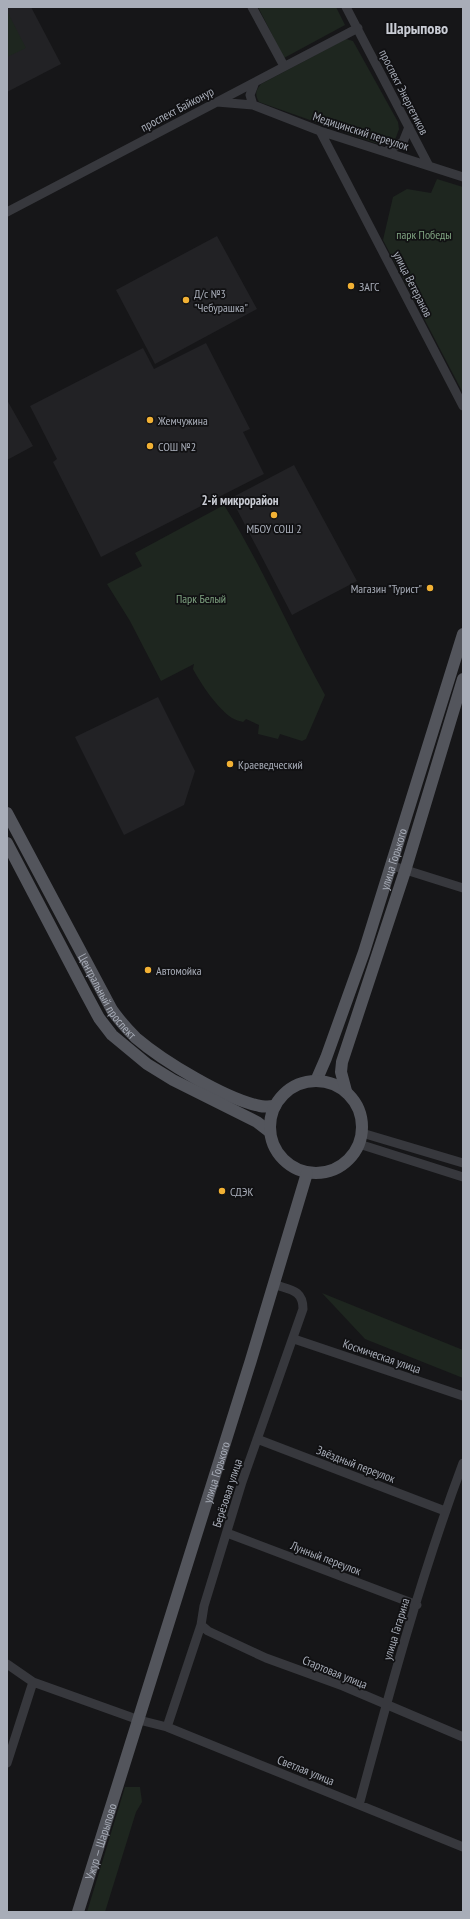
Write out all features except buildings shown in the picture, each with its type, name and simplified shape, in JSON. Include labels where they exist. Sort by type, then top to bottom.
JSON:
[{"type":"main road","name":"улица Горького","points":[[316,1081],[326,1058],[364,952],[463,634]]},
{"type":"main road","name":"улица Горького","points":[[346,1091],[340,1072],[342,1062],[405,871],[463,679]]},
{"type":"main road","name":"Центральный проспект","points":[[7,813],[112,1010],[136,1037],[179,1068],[213,1087],[261,1107],[275,1106]]},
{"type":"main road","name":"Центральный проспект","points":[[7,843],[99,1018],[112,1035],[126,1048],[173,1080],[257,1122],[270,1132]]},
{"type":"main road","points":[[126,1048],[136,1037]]},
{"type":"main road","points":[[316,1081],[333,1084],[346,1091],[358,1109],[362,1121],[360,1138],[353,1154],[345,1163],[334,1169],[323,1172],[307,1173],[290,1164],[281,1157],[274,1145],[270,1132],[271,1118],[275,1106],[282,1096],[290,1089],[300,1084],[316,1081]]},
{"type":"main road","name":"улица Горького","points":[[122,1771],[251,1360],[307,1173]]},
{"type":"main road","name":"Ужур — Шарыпово","points":[[78,1912],[122,1771]]},
{"type":"street","points":[[252,7],[284,66]]},
{"type":"street","name":"проспект Энергетиков","points":[[346,7],[429,166]]},
{"type":"street","name":"проспект Байконур","points":[[7,212],[358,28]]},
{"type":"street","points":[[253,105],[250,95],[255,82]]},
{"type":"street","name":"Медицинский переулок","points":[[216,102],[253,105],[320,131],[463,177]]},
{"type":"street","points":[[385,152],[403,142],[409,127]]},
{"type":"street","name":"улица Ветеранов","points":[[320,131],[463,406]]},
{"type":"street","points":[[390,865],[405,871],[463,888]]},
{"type":"street","points":[[360,1138],[463,1163]]},
{"type":"street","points":[[360,1138],[463,1177]]},
{"type":"street","name":"Берёзовая улица","points":[[167,1727],[201,1625],[202,1615],[257,1439],[294,1339],[303,1309],[303,1300],[299,1294],[273,1284]]},
{"type":"street","name":"Космическая улица","points":[[294,1339],[463,1396]]},
{"type":"street","name":"Звёздный переулок","points":[[257,1439],[445,1511]]},
{"type":"street","name":"улица Гагарина","points":[[359,1805],[385,1706],[445,1511],[463,1463]]},
{"type":"street","name":"Лунный переулок","points":[[227,1533],[417,1605]]},
{"type":"street","name":"Стартовая улица","points":[[201,1625],[208,1631],[266,1658],[343,1686],[385,1706],[463,1737]]},
{"type":"street","name":"Светлая улица","points":[[7,1664],[33,1682],[139,1720],[167,1727],[463,1847]]},
{"type":"street","points":[[7,1763],[33,1682]]},
{"type":"shaded area","points":[[7,7],[31,7],[61,64],[7,92]]},
{"type":"shaded area","name":"Д/c №3 \"Чебурашка\"","points":[[217,236],[257,309],[155,364],[116,290]]},
{"type":"shaded area","name":"СОШ №2","points":[[206,343],[250,429],[243,432],[264,474],[101,557],[53,462],[57,459],[30,406],[143,348],[154,369]]},
{"type":"shaded area","points":[[7,400],[33,446],[7,460]]},
{"type":"shaded area","points":[[294,465],[357,581],[292,615],[231,498]]},
{"type":"shaded area","points":[[158,697],[195,771],[184,805],[124,835],[75,737]]},
{"type":"green space","points":[[258,7],[336,7],[345,25],[284,58]]},
{"type":"green space","points":[[7,11],[26,48],[7,57]]},
{"type":"green space","points":[[346,39],[353,41],[398,122],[399,129],[395,140],[387,145],[375,143],[259,102],[257,97],[256,93],[261,84]]},
{"type":"green space","name":"парк Победы","points":[[437,179],[463,187],[463,393],[383,240],[393,197],[407,189],[431,193]]},
{"type":"green space","name":"Парк Белый","points":[[224,505],[251,552],[325,695],[306,739],[302,741],[280,734],[278,739],[258,734],[259,725],[246,719],[243,722],[236,720],[226,714],[205,688],[193,669],[194,664],[161,681],[130,621],[107,584],[142,566],[135,553]]},
{"type":"green space","points":[[322,1293],[463,1350],[463,1378],[365,1339]]},
{"type":"green space","points":[[125,1787],[140,1787],[142,1802],[136,1812],[105,1912],[87,1912]]},
{"type":"place","name":"ЗАГС","points":[[351,286]]},
{"type":"place","name":"Д/c №3 \"Чебурашка\"","points":[[186,300]]},
{"type":"place","name":"Жемчужина","points":[[150,420]]},
{"type":"place","name":"СОШ №2","points":[[150,446]]},
{"type":"place","name":"МБОУ СОШ 2","points":[[274,515]]},
{"type":"place","name":"Магазин \"Турист\"","points":[[430,588]]},
{"type":"place","name":"Краеведческий","points":[[230,764]]},
{"type":"place","name":"Автомойка","points":[[148,970]]},
{"type":"place","name":"СДЭК","points":[[222,1191]]},
{"type":"district","name":"Шарыпово","points":[[417,28]]},
{"type":"district","name":"2-й микрорайон","points":[[240,500]]}]
